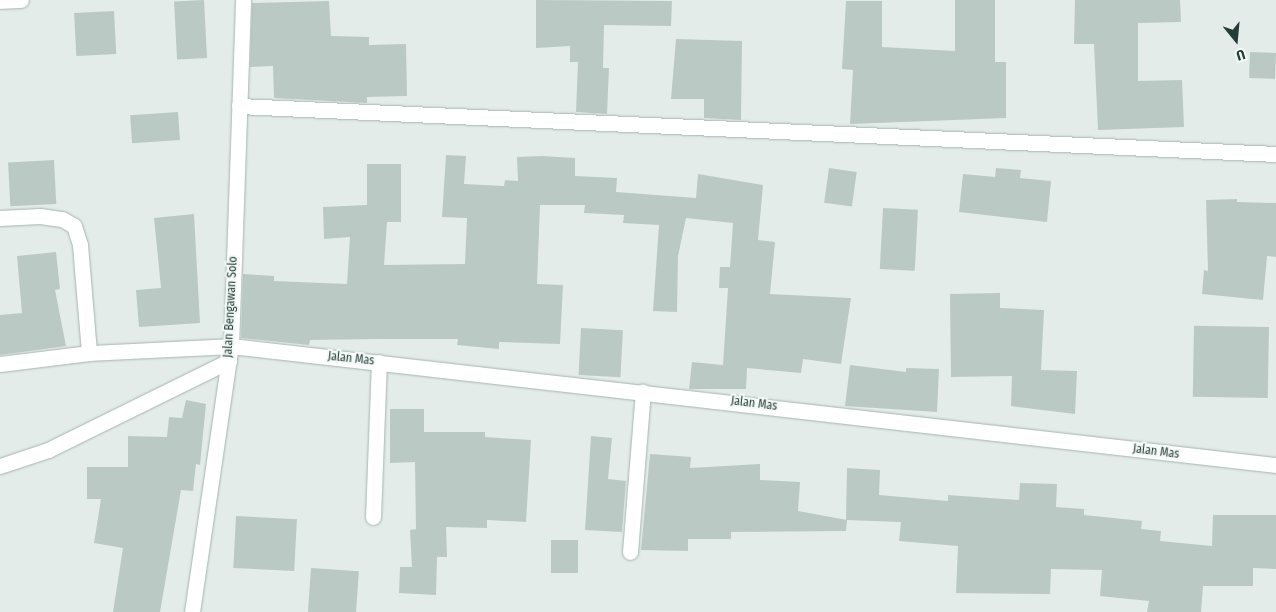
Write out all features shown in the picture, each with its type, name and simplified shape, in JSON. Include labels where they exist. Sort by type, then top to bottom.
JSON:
[{"type":"street","points":[[0,1],[21,0]]},
{"type":"street","name":"Jalan Bengawan Solo","points":[[192,612],[231,346],[243,0]]},
{"type":"street","points":[[239,106],[1276,154]]},
{"type":"street","points":[[0,218],[40,216],[62,219],[74,226],[80,245],[89,354]]},
{"type":"street","name":"Jalan Mas","points":[[0,364],[89,354],[231,346],[1276,465]]},
{"type":"street","points":[[0,466],[48,450],[229,361]]},
{"type":"street","points":[[373,517],[379,362]]},
{"type":"street","points":[[630,552],[643,392]]},
{"type":"building","points":[[204,0],[207,58],[177,59],[174,2]]},
{"type":"building","points":[[536,0],[672,1],[671,26],[604,25],[603,68],[609,68],[607,114],[576,112],[578,62],[570,62],[570,46],[536,48]]},
{"type":"building","points":[[955,0],[995,0],[995,62],[1006,62],[1006,118],[850,124],[853,70],[842,69],[846,1],[882,1],[882,47],[955,51]]},
{"type":"building","points":[[1075,0],[1180,0],[1181,22],[1138,23],[1138,81],[1182,80],[1184,127],[1098,130],[1094,44],[1074,44]]},
{"type":"building","points":[[329,1],[331,36],[369,37],[369,45],[406,44],[407,96],[367,97],[367,103],[274,98],[273,66],[250,67],[252,3]]},
{"type":"building","points":[[114,11],[116,54],[76,56],[74,13]]},
{"type":"building","points":[[676,39],[742,41],[741,120],[704,118],[704,99],[671,99]]},
{"type":"building","points":[[1250,52],[1276,53],[1275,79],[1249,78]]},
{"type":"building","points":[[178,112],[180,140],[132,143],[130,115]]},
{"type":"building","points":[[446,155],[466,156],[464,184],[504,186],[505,180],[518,181],[517,157],[542,156],[575,158],[575,176],[617,178],[616,192],[696,198],[698,174],[763,185],[758,240],[775,242],[770,294],[851,298],[841,364],[803,359],[801,373],[747,368],[746,389],[689,389],[692,362],[723,365],[728,288],[719,288],[720,267],[730,267],[733,223],[686,218],[678,256],[677,312],[653,311],[659,225],[623,223],[624,215],[584,213],[585,205],[540,205],[537,284],[563,285],[560,344],[499,342],[499,349],[457,345],[458,339],[310,340],[309,345],[241,338],[243,274],[274,276],[274,281],[347,284],[350,237],[324,239],[323,207],[367,205],[367,164],[401,164],[401,222],[387,222],[384,265],[465,264],[467,218],[442,217]]},
{"type":"building","points":[[54,160],[56,204],[10,206],[8,162]]},
{"type":"building","points":[[829,168],[857,172],[852,207],[824,203]]},
{"type":"building","points":[[996,168],[1021,170],[1020,178],[1051,181],[1047,222],[959,212],[963,174],[995,177]]},
{"type":"building","points":[[1237,199],[1237,202],[1276,203],[1276,257],[1267,256],[1263,300],[1202,294],[1204,270],[1208,271],[1206,200]]},
{"type":"building","points":[[883,208],[918,210],[915,271],[880,269]]},
{"type":"building","points":[[194,214],[200,323],[139,327],[136,290],[161,288],[154,218]]},
{"type":"building","points":[[56,252],[60,289],[55,290],[66,346],[0,355],[0,315],[22,313],[17,256]]},
{"type":"building","points":[[1000,293],[1000,308],[1044,310],[1041,370],[1077,371],[1075,414],[1011,406],[1012,376],[951,377],[950,294]]},
{"type":"building","points":[[1194,326],[1269,327],[1268,398],[1193,397]]},
{"type":"building","points":[[581,328],[623,330],[620,377],[579,375]]},
{"type":"building","points":[[850,365],[906,372],[906,368],[939,369],[937,412],[845,406]]},
{"type":"building","points":[[186,400],[206,404],[200,465],[196,464],[193,491],[181,490],[160,612],[113,612],[123,548],[94,543],[101,499],[87,499],[87,467],[128,467],[128,436],[167,437],[169,417],[182,418]]},
{"type":"building","points":[[390,409],[424,409],[424,432],[485,432],[485,437],[531,440],[526,522],[487,520],[487,528],[446,527],[447,557],[437,557],[436,595],[399,593],[400,567],[412,567],[410,530],[416,529],[415,462],[390,463]]},
{"type":"building","points":[[591,436],[612,438],[608,479],[626,481],[622,532],[585,530]]},
{"type":"building","points":[[650,454],[691,457],[690,468],[760,464],[760,480],[800,482],[798,511],[847,520],[846,531],[731,532],[731,539],[688,539],[688,551],[641,550]]},
{"type":"building","points":[[847,468],[880,470],[879,495],[948,501],[948,495],[1019,500],[1020,483],[1057,484],[1056,507],[1084,509],[1084,515],[1142,521],[1141,529],[1161,531],[1160,541],[1212,546],[1213,515],[1276,515],[1276,569],[1253,568],[1253,586],[1203,586],[1201,612],[1147,612],[1149,601],[1100,596],[1102,570],[1051,569],[1050,594],[956,593],[958,546],[899,541],[901,522],[846,520]]},
{"type":"building","points":[[236,516],[297,519],[294,571],[233,568]]},
{"type":"building","points":[[551,540],[578,540],[578,573],[551,573]]},
{"type":"building","points":[[311,568],[359,571],[356,612],[308,612]]}]
